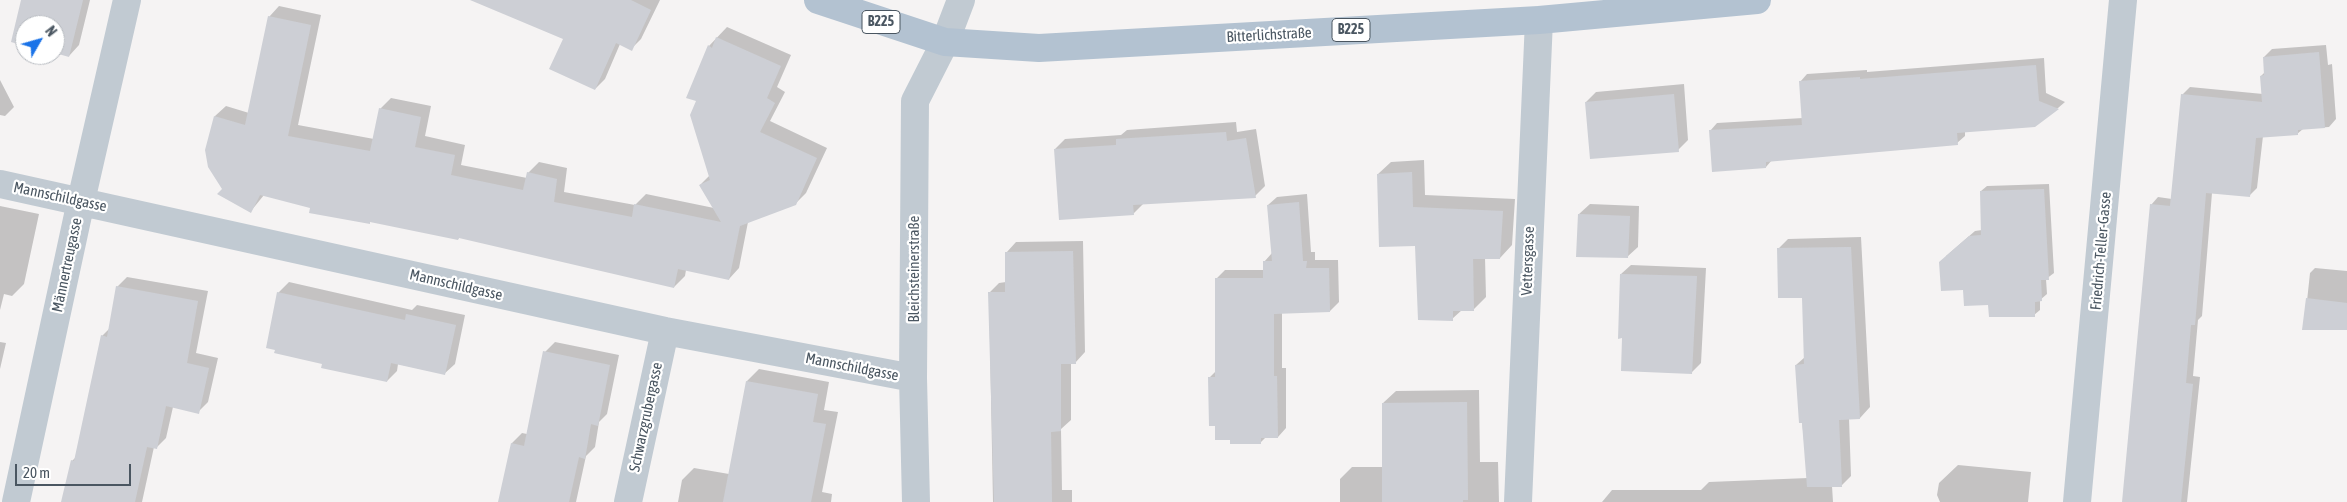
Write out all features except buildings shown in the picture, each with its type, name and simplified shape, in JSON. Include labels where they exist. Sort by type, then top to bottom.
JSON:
[{"type":"main road","name":"Bitterlichstraße","points":[[818,0],[945,42],[1039,48],[1539,20],[1757,0]]},
{"type":"street","name":"Männertreugasse","points":[[16,502],[81,201],[127,0]]},
{"type":"street","name":"Bleichsteinerstraße","points":[[916,502],[913,378],[915,101],[945,42],[962,0]]},
{"type":"street","name":"Friedrich-Teller-Gasse","points":[[2077,502],[2123,0]]},
{"type":"street","name":"Vettersgasse","points":[[1518,502],[1539,20]]},
{"type":"street","name":"Mannschildgasse","points":[[0,184],[665,332],[913,378]]},
{"type":"street","name":"Schwarzgrubergasse","points":[[628,502],[665,332]]}]
